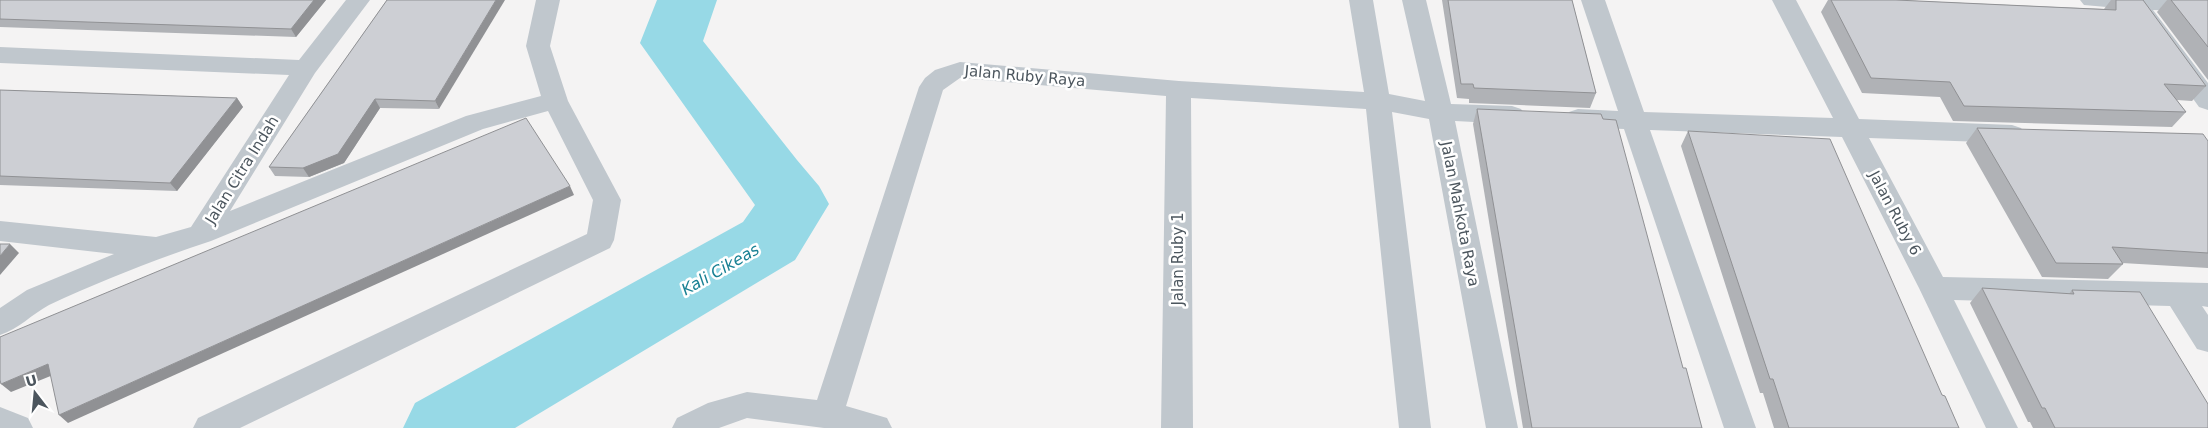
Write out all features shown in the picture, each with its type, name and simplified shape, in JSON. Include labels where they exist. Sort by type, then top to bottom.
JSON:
[{"type":"street","name":"Jalan Citra Indah","points":[[0,324],[38,298],[157,248],[201,234],[306,68],[358,0]]},
{"type":"street","points":[[209,428],[600,240],[607,200],[555,101],[538,46],[548,0]]},
{"type":"street","points":[[1361,0],[1378,101],[1415,428]]},
{"type":"street","name":"Jalan Mahkota Raya","points":[[1414,0],[1440,112],[1502,428]]},
{"type":"street","points":[[1592,0],[1740,428]]},
{"type":"street","name":"Jalan Ruby 6","points":[[1784,0],[1934,288],[2002,428]]},
{"type":"street","points":[[2092,0],[2208,5]]},
{"type":"street","points":[[2134,1],[2208,101]]},
{"type":"street","points":[[0,55],[306,68]]},
{"type":"street","name":"Jalan Ruby Raya","points":[[828,415],[931,87],[937,79],[947,73],[960,70],[1179,89],[1378,101],[1440,112],[1851,129],[2039,134]]},
{"type":"street","name":"Jalan Ruby 1","points":[[1177,428],[1179,89]]},
{"type":"street","points":[[201,234],[475,122],[555,101]]},
{"type":"street","points":[[0,231],[157,248]]},
{"type":"street","points":[[1934,288],[2208,295]]},
{"type":"street","points":[[2178,294],[2208,340]]},
{"type":"street","points":[[688,428],[719,413],[748,405],[828,415],[876,428]]},
{"type":"street","points":[[0,421],[17,428]]},
{"type":"building","points":[[0,0],[314,0],[291,29],[0,19]]},
{"type":"building","points":[[387,0],[496,0],[435,101],[375,99],[338,154],[303,168],[269,167]]},
{"type":"building","points":[[1448,0],[1572,0],[1596,93],[1474,88],[1473,84],[1461,84]]},
{"type":"building","points":[[1831,0],[1896,0],[2116,10],[2116,0],[2143,0],[2206,86],[2164,84],[2186,112],[1964,106],[1950,82],[1871,78]]},
{"type":"building","points":[[2171,0],[2208,0],[2208,47]]},
{"type":"building","points":[[0,90],[237,98],[170,183],[0,176]]},
{"type":"building","points":[[1477,109],[1601,114],[1603,119],[1616,120],[1683,368],[1686,368],[1702,428],[1532,428]]},
{"type":"building","points":[[526,118],[570,186],[59,415],[48,364],[1,384],[0,337]]},
{"type":"building","points":[[1977,128],[2203,134],[2208,141],[2208,253],[2112,247],[2123,264],[2056,263]]},
{"type":"building","points":[[1688,131],[1830,139],[1942,395],[1945,396],[1959,428],[1789,428],[1773,379],[1770,379]]},
{"type":"building","points":[[0,244],[10,244],[0,256]]},
{"type":"building","points":[[1982,288],[2074,294],[2072,290],[2140,292],[2208,404],[2208,428],[2055,428],[2045,408],[2042,408]]},
{"type":"waterway","name":"Kali Cikeas","points":[[444,428],[769,241],[794,204],[772,178],[671,43],[687,0]]}]
